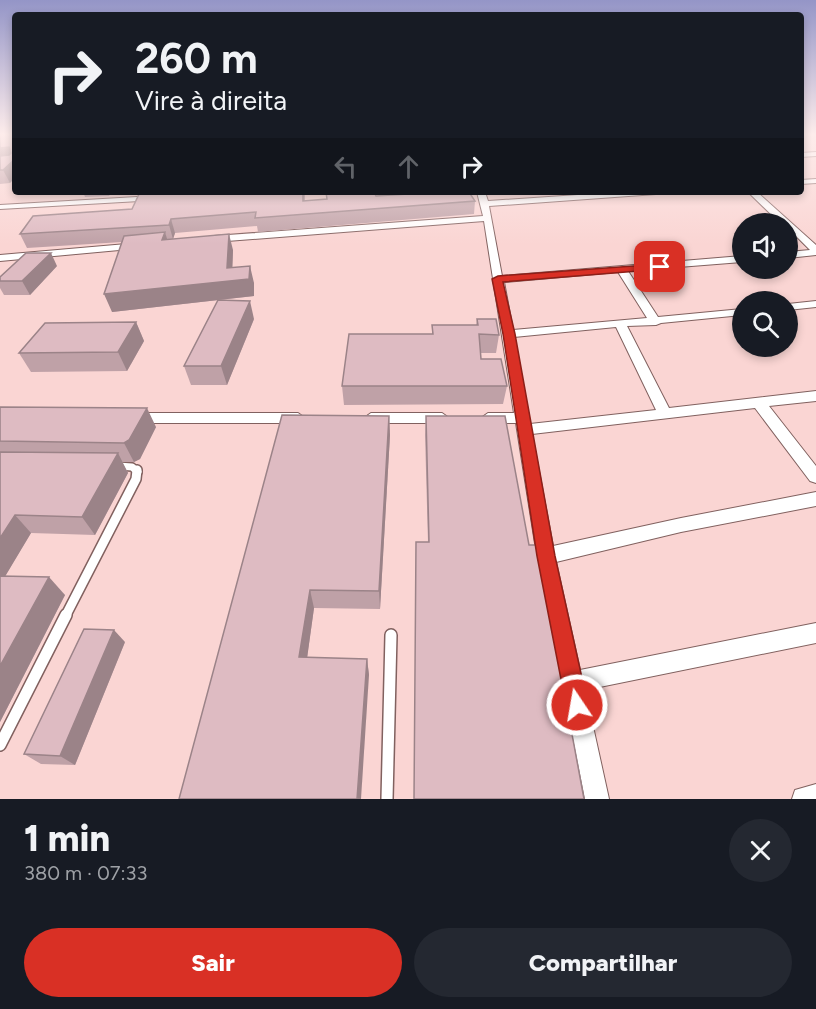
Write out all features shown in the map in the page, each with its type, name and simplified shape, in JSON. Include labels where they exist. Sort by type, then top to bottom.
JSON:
[{"type":"street","points":[[207,240],[484,205],[616,195]]},
{"type":"street","points":[[755,195],[775,213]]},
{"type":"street","points":[[0,207],[162,197]]},
{"type":"street","points":[[484,205],[509,334],[546,556],[597,799]]},
{"type":"street","points":[[798,234],[816,251]]},
{"type":"street","points":[[0,258],[150,245]]},
{"type":"street","points":[[798,254],[816,251]]},
{"type":"street","points":[[498,279],[732,260]]},
{"type":"street","points":[[622,270],[656,322]]},
{"type":"street","points":[[798,306],[816,304]]},
{"type":"street","points":[[509,334],[732,313]]},
{"type":"street","points":[[621,325],[665,414]]},
{"type":"street","points":[[476,418],[524,424],[665,414],[816,396]]},
{"type":"street","points":[[759,403],[816,477]]},
{"type":"street","points":[[119,418],[309,418]]},
{"type":"street","points":[[357,418],[452,418]]},
{"type":"street","points":[[546,556],[744,512],[816,500]]},
{"type":"street","points":[[572,682],[816,633]]},
{"type":"street","points":[[804,799],[816,796]]},
{"type":"lane","points":[[0,745],[136,479],[138,471],[132,467],[108,466]]},
{"type":"lane","points":[[387,799],[391,635]]},
{"type":"building","points":[[139,195],[303,195],[303,201],[327,199],[326,195],[471,195],[475,201],[255,218],[256,212],[171,219],[169,225],[20,234],[33,216],[132,209]]},
{"type":"building","points":[[165,232],[162,240],[229,234],[227,268],[250,266],[249,279],[104,294],[124,236]]},
{"type":"building","points":[[26,253],[51,253],[22,281],[0,281],[0,277]]},
{"type":"building","points":[[218,300],[250,301],[221,366],[184,366]]},
{"type":"building","points":[[477,319],[496,319],[499,335],[479,334],[481,359],[501,359],[507,386],[342,386],[349,334],[433,334],[432,325],[478,325]]},
{"type":"building","points":[[136,322],[118,352],[19,353],[45,323]]},
{"type":"building","points":[[0,407],[147,408],[129,440],[124,443],[0,441]]},
{"type":"building","points":[[282,415],[389,416],[379,591],[310,590],[299,657],[367,659],[357,799],[179,799]]},
{"type":"building","points":[[426,416],[505,416],[529,545],[537,545],[584,799],[414,799],[416,542],[429,542]]},
{"type":"building","points":[[0,452],[118,453],[82,517],[15,515],[0,538]]},
{"type":"building","points":[[0,576],[49,577],[0,666]]},
{"type":"building","points":[[84,629],[114,630],[60,756],[24,754]]},
{"type":"route","points":[[577,705],[546,556],[498,279],[660,267]]}]
